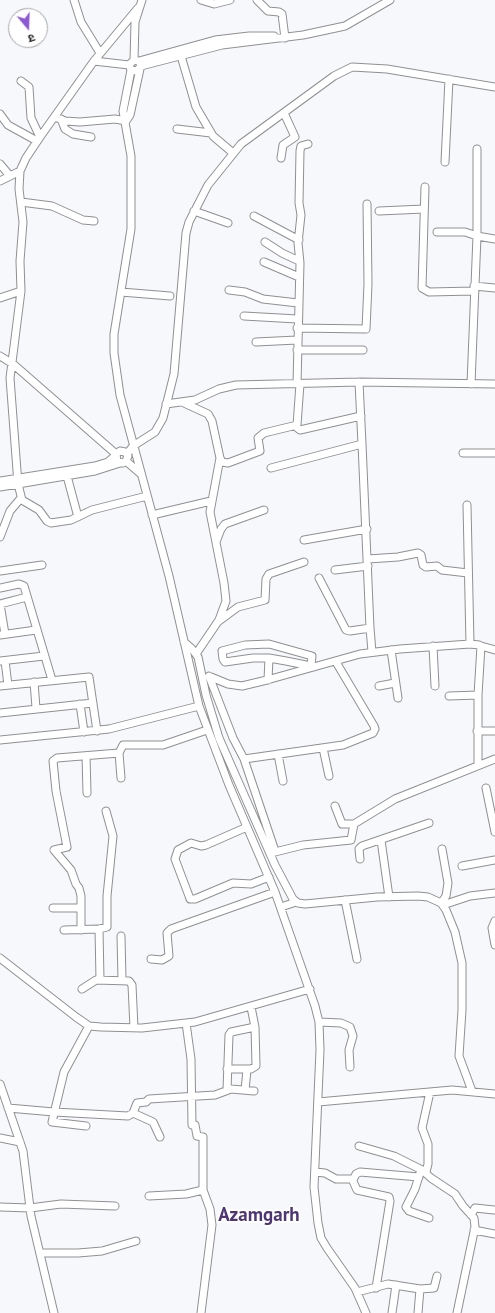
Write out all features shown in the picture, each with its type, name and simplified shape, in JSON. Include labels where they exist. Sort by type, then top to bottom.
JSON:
[{"type":"street","points":[[74,0],[81,22],[100,53]]},
{"type":"street","points":[[142,0],[138,8],[94,61],[58,118],[39,139],[26,158],[20,172],[23,222],[20,261],[21,291],[13,364],[10,378],[18,482],[21,498],[26,503],[41,511],[50,523],[71,520],[92,510],[147,496]]},
{"type":"street","points":[[201,0],[214,4],[230,0]]},
{"type":"street","points":[[257,0],[268,11],[279,12],[282,14],[282,38]]},
{"type":"street","points":[[94,61],[136,65],[181,56],[222,45],[282,38],[345,26],[390,0]]},
{"type":"street","points":[[138,8],[135,22],[136,65],[123,112],[126,121],[131,156],[132,213],[128,251],[114,334],[114,353],[120,395],[152,515],[199,706],[207,730],[281,907],[310,989],[319,1022],[318,1102],[314,1187],[318,1223],[321,1238],[357,1292],[366,1313]]},
{"type":"street","points":[[136,65],[228,38],[270,35],[282,38]]},
{"type":"street","points":[[181,56],[195,103],[211,133],[233,153]]},
{"type":"street","points":[[0,481],[18,482],[94,471],[124,460],[133,446],[155,432],[163,418],[174,374],[186,233],[194,211],[208,185],[241,144],[337,73],[352,67],[387,69],[495,87]]},
{"type":"street","points":[[444,162],[449,79]]},
{"type":"street","points":[[21,81],[29,87],[31,118],[39,139]]},
{"type":"street","points":[[281,158],[283,145],[295,137],[284,113]]},
{"type":"street","points":[[0,114],[8,125],[39,139]]},
{"type":"street","points":[[58,118],[80,122],[115,119],[126,121]]},
{"type":"street","points":[[58,118],[65,129],[73,134],[91,137]]},
{"type":"street","points":[[177,129],[211,133]]},
{"type":"street","points":[[295,426],[297,423],[298,384],[297,328],[301,215],[299,203],[300,151],[301,146],[308,144]]},
{"type":"street","points":[[471,384],[477,236],[477,149]]},
{"type":"street","points":[[0,164],[10,176]]},
{"type":"street","points":[[0,181],[20,172]]},
{"type":"street","points":[[425,187],[421,284],[423,290],[429,292],[495,288]]},
{"type":"street","points":[[21,202],[52,206],[83,220],[94,220]]},
{"type":"street","points":[[297,328],[366,329],[368,284],[367,204]]},
{"type":"street","points":[[379,211],[424,209]]},
{"type":"street","points":[[194,211],[228,223]]},
{"type":"street","points":[[254,216],[299,240]]},
{"type":"street","points":[[437,232],[465,232],[495,239]]},
{"type":"street","points":[[265,242],[282,253],[300,261]]},
{"type":"street","points":[[264,262],[299,278]]},
{"type":"street","points":[[228,290],[245,292],[263,299],[298,303]]},
{"type":"street","points":[[0,298],[21,291]]},
{"type":"street","points":[[121,292],[170,296]]},
{"type":"street","points":[[244,316],[298,319]]},
{"type":"street","points":[[256,342],[297,340]]},
{"type":"street","points":[[15,348],[1,356],[13,364],[116,455],[117,462],[124,460]]},
{"type":"street","points":[[297,350],[363,350]]},
{"type":"street","points":[[166,404],[184,403],[231,386],[359,382],[495,384]]},
{"type":"street","points":[[359,382],[372,652]]},
{"type":"street","points":[[184,403],[205,412],[211,418],[220,458],[211,502],[210,516],[224,582],[226,600],[218,622],[196,654]]},
{"type":"street","points":[[220,458],[222,462],[228,463],[258,452],[261,449],[258,440],[260,435],[271,430],[295,426],[300,430],[361,416]]},
{"type":"street","points":[[271,468],[362,444]]},
{"type":"street","points":[[0,487],[95,466],[108,462],[122,451],[124,460],[141,475]]},
{"type":"street","points":[[463,453],[495,453]]},
{"type":"street","points":[[67,476],[78,517]]},
{"type":"street","points":[[0,537],[10,511],[21,498]]},
{"type":"street","points":[[152,515],[211,502]]},
{"type":"street","points":[[467,505],[470,644]]},
{"type":"street","points":[[216,544],[221,528],[225,524],[264,510]]},
{"type":"street","points":[[304,540],[367,530]]},
{"type":"street","points":[[335,570],[368,562],[418,553],[421,555],[424,566],[437,566],[442,570],[468,573]]},
{"type":"street","points":[[218,622],[238,607],[265,600],[266,579],[269,574],[304,562]]},
{"type":"street","points":[[0,571],[42,564]]},
{"type":"street","points":[[319,578],[346,630],[350,632],[370,628]]},
{"type":"street","points":[[0,588],[22,585],[52,680]]},
{"type":"street","points":[[27,597],[0,604],[3,635],[36,630]]},
{"type":"street","points":[[184,642],[196,654],[219,738],[273,852]]},
{"type":"street","points":[[269,644],[312,656],[313,667],[269,658],[253,658],[225,662],[222,651],[245,646],[269,644]]},
{"type":"street","points":[[201,671],[211,677],[235,685],[250,684],[372,652],[470,644],[495,650]]},
{"type":"street","points":[[433,646],[435,686]]},
{"type":"street","points":[[478,765],[477,731],[481,646]]},
{"type":"street","points":[[391,650],[398,698]]},
{"type":"street","points":[[8,685],[2,661],[44,656]]},
{"type":"street","points":[[268,680],[269,658]]},
{"type":"street","points":[[244,759],[349,743],[373,733],[375,729],[336,662]]},
{"type":"street","points":[[0,686],[89,677],[97,731]]},
{"type":"street","points":[[211,677],[233,738],[244,759],[273,852],[286,888],[296,902]]},
{"type":"street","points":[[34,682],[36,708]]},
{"type":"street","points":[[379,686],[395,683]]},
{"type":"street","points":[[449,696],[478,695]]},
{"type":"street","points":[[0,713],[93,703]]},
{"type":"street","points":[[80,704],[84,732]]},
{"type":"street","points":[[0,740],[118,728],[199,706]]},
{"type":"street","points":[[121,778],[119,753],[123,745],[163,745],[207,730]]},
{"type":"street","points":[[477,731],[495,730]]},
{"type":"street","points":[[323,748],[329,776]]},
{"type":"street","points":[[81,930],[81,896],[79,888],[71,870],[54,850],[67,847],[52,766],[53,760],[57,758],[119,753]]},
{"type":"street","points":[[278,754],[283,781]]},
{"type":"street","points":[[86,756],[87,793]]},
{"type":"street","points":[[335,806],[342,824],[354,824],[395,798],[495,759]]},
{"type":"street","points":[[486,788],[495,832]]},
{"type":"street","points":[[64,930],[99,929],[107,927],[107,896],[113,836],[106,811]]},
{"type":"street","points":[[360,859],[360,847],[429,823]]},
{"type":"street","points":[[273,852],[303,845],[351,840],[354,824]]},
{"type":"street","points":[[247,827],[206,845],[201,846],[191,843],[178,850],[176,859],[190,899],[195,899],[233,883],[251,884],[268,877]]},
{"type":"street","points":[[381,840],[389,897]]},
{"type":"street","points":[[442,849],[448,883],[446,896],[442,904]]},
{"type":"street","points":[[462,866],[495,860]]},
{"type":"street","points":[[151,959],[162,960],[169,956],[167,933],[171,929],[202,916],[275,892]]},
{"type":"street","points":[[442,904],[470,896],[495,893]]},
{"type":"street","points":[[281,907],[296,902],[305,904],[418,896],[428,897],[442,904],[453,926],[462,963],[462,1010],[459,1056],[472,1091]]},
{"type":"street","points":[[345,900],[357,959]]},
{"type":"street","points":[[53,908],[81,908]]},
{"type":"street","points":[[495,921],[492,928],[495,945]]},
{"type":"street","points":[[99,929],[100,980]]},
{"type":"street","points":[[121,936],[122,980]]},
{"type":"street","points":[[0,958],[89,1026],[134,1028],[186,1023],[251,1007],[310,989]]},
{"type":"street","points":[[82,989],[90,982],[100,980],[129,981],[132,986],[134,1028]]},
{"type":"street","points":[[227,1069],[247,1070],[253,1069],[256,1066],[255,1027],[251,1007]]},
{"type":"street","points":[[319,1022],[341,1023],[350,1027],[353,1036],[349,1050],[350,1067]]},
{"type":"street","points":[[186,1023],[191,1059],[192,1125],[196,1125],[197,1136],[203,1137],[203,1190],[210,1209],[212,1225],[201,1313]]},
{"type":"street","points":[[86,1126],[52,1122],[66,1067],[89,1026]]},
{"type":"street","points":[[227,1090],[229,1035],[231,1032],[255,1027]]},
{"type":"street","points":[[245,1090],[247,1070]]},
{"type":"street","points":[[0,1084],[24,1151],[30,1208],[54,1313]]},
{"type":"street","points":[[132,1114],[137,1103],[146,1102],[149,1099],[217,1095],[227,1090],[254,1091]]},
{"type":"street","points":[[318,1102],[430,1092],[472,1091],[495,1094]]},
{"type":"street","points":[[428,1218],[406,1208],[419,1177],[428,1164],[428,1144],[422,1128],[430,1092]]},
{"type":"street","points":[[8,1108],[128,1116],[132,1114],[153,1122],[160,1137]]},
{"type":"street","points":[[0,1138],[20,1142]]},
{"type":"street","points":[[359,1146],[394,1156],[423,1171],[455,1194],[463,1206],[472,1215],[475,1223],[474,1230],[457,1313]]},
{"type":"street","points":[[315,1172],[325,1173],[334,1178],[353,1180]]},
{"type":"street","points":[[376,1288],[390,1199],[386,1195],[357,1190],[353,1180],[356,1174],[360,1172],[419,1177]]},
{"type":"street","points":[[149,1196],[186,1194],[203,1190]]},
{"type":"street","points":[[0,1207],[30,1208],[61,1204],[115,1206]]},
{"type":"street","points":[[472,1215],[475,1208],[494,1210]]},
{"type":"street","points":[[474,1230],[495,1234]]},
{"type":"street","points":[[40,1253],[78,1253],[102,1251],[136,1241]]},
{"type":"street","points":[[357,1292],[388,1284],[420,1289],[434,1288],[437,1276]]},
{"type":"street","points":[[392,1313],[396,1285]]},
{"type":"street","points":[[418,1313],[420,1289]]},
{"type":"district","name":"Azamgarh","points":[[259,1216]]}]
